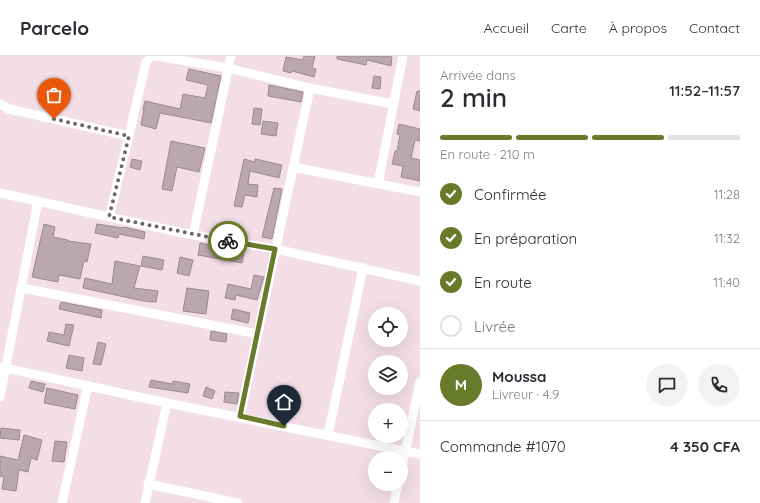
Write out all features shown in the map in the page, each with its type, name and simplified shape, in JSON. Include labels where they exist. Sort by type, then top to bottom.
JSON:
[{"type":"street","points":[[109,217],[146,62],[152,57],[157,56],[228,68],[310,88],[393,104]]},
{"type":"street","points":[[194,235],[231,56]]},
{"type":"street","points":[[378,184],[403,56]]},
{"type":"street","points":[[240,416],[310,88]]},
{"type":"street","points":[[0,104],[9,109],[129,136]]},
{"type":"street","points":[[293,167],[420,192]]},
{"type":"street","points":[[0,193],[194,235],[275,249],[420,280]]},
{"type":"street","points":[[0,397],[3,367],[22,288],[38,201]]},
{"type":"street","points":[[328,435],[363,268]]},
{"type":"street","points":[[22,288],[258,334]]},
{"type":"street","points":[[3,367],[405,451],[420,382]]},
{"type":"street","points":[[62,503],[88,385]]},
{"type":"street","points":[[145,503],[167,402]]},
{"type":"street","points":[[408,452],[420,454]]},
{"type":"street","points":[[148,484],[238,503]]},
{"type":"street","points":[[394,503],[397,491]]},
{"type":"building","points":[[304,56],[315,56],[312,68],[316,69],[314,77],[292,71],[291,73],[283,71],[286,57],[303,60]]},
{"type":"building","points":[[337,56],[392,57],[391,66],[367,60],[366,65],[337,59]]},
{"type":"building","points":[[189,69],[221,76],[211,123],[160,113],[156,129],[141,125],[145,101],[180,109],[183,94],[205,98],[208,85],[186,80]]},
{"type":"building","points":[[374,76],[381,77],[380,89],[372,88]]},
{"type":"building","points":[[269,85],[303,92],[301,102],[268,96]]},
{"type":"building","points":[[417,91],[420,91],[420,111],[413,109]]},
{"type":"building","points":[[254,108],[262,109],[260,125],[252,124]]},
{"type":"building","points":[[263,121],[278,123],[276,136],[261,134]]},
{"type":"building","points":[[399,124],[420,129],[420,141],[415,140],[411,158],[420,160],[420,181],[401,177],[403,166],[392,164],[395,151],[397,151],[400,135],[397,134]]},
{"type":"building","points":[[171,141],[205,148],[199,172],[177,167],[172,191],[162,189]]},
{"type":"building","points":[[132,159],[142,161],[140,170],[130,167]]},
{"type":"building","points":[[244,159],[255,162],[255,159],[282,165],[279,178],[250,171],[248,184],[258,185],[257,197],[245,195],[242,207],[234,206]]},
{"type":"building","points":[[274,188],[282,189],[272,239],[262,237]]},
{"type":"building","points":[[44,224],[55,227],[53,237],[68,241],[91,244],[87,262],[84,261],[80,279],[59,275],[58,282],[32,277]]},
{"type":"building","points":[[97,224],[124,227],[145,232],[144,239],[119,234],[118,238],[95,233]]},
{"type":"building","points":[[200,243],[244,252],[242,263],[198,255]]},
{"type":"building","points":[[143,256],[164,260],[162,270],[141,266]]},
{"type":"building","points":[[180,257],[193,260],[189,276],[177,273]]},
{"type":"building","points":[[115,261],[140,266],[134,288],[158,291],[156,302],[143,301],[83,288],[85,278],[112,284]]},
{"type":"building","points":[[254,275],[264,277],[257,300],[236,295],[235,300],[225,298],[228,284],[251,289]]},
{"type":"building","points":[[187,288],[209,291],[206,314],[183,311]]},
{"type":"building","points":[[61,302],[102,310],[101,318],[59,309]]},
{"type":"building","points":[[233,309],[250,313],[248,323],[231,319]]},
{"type":"building","points":[[66,324],[74,325],[69,346],[47,341],[49,332],[64,335]]},
{"type":"building","points":[[211,331],[227,334],[226,342],[210,340]]},
{"type":"building","points":[[98,342],[106,344],[101,365],[93,364]]},
{"type":"building","points":[[69,355],[84,358],[82,371],[66,368]]},
{"type":"building","points":[[151,380],[173,384],[173,381],[190,384],[188,393],[149,387]]},
{"type":"building","points":[[31,381],[45,384],[43,392],[29,388]]},
{"type":"building","points":[[206,387],[215,391],[212,399],[203,396]]},
{"type":"building","points":[[47,388],[78,395],[75,409],[44,403]]},
{"type":"building","points":[[225,392],[239,393],[237,404],[224,402]]},
{"type":"building","points":[[1,428],[20,430],[19,440],[0,438]]},
{"type":"building","points":[[24,435],[42,440],[37,460],[31,458],[28,472],[19,470],[16,491],[2,489],[4,477],[0,476],[0,456],[18,460]]},
{"type":"building","points":[[55,441],[67,442],[64,462],[52,461]]},
{"type":"way so far","points":[[54,119],[129,136],[109,217],[228,241]]},
{"type":"route","points":[[228,241],[275,249],[240,416],[284,426]]}]
